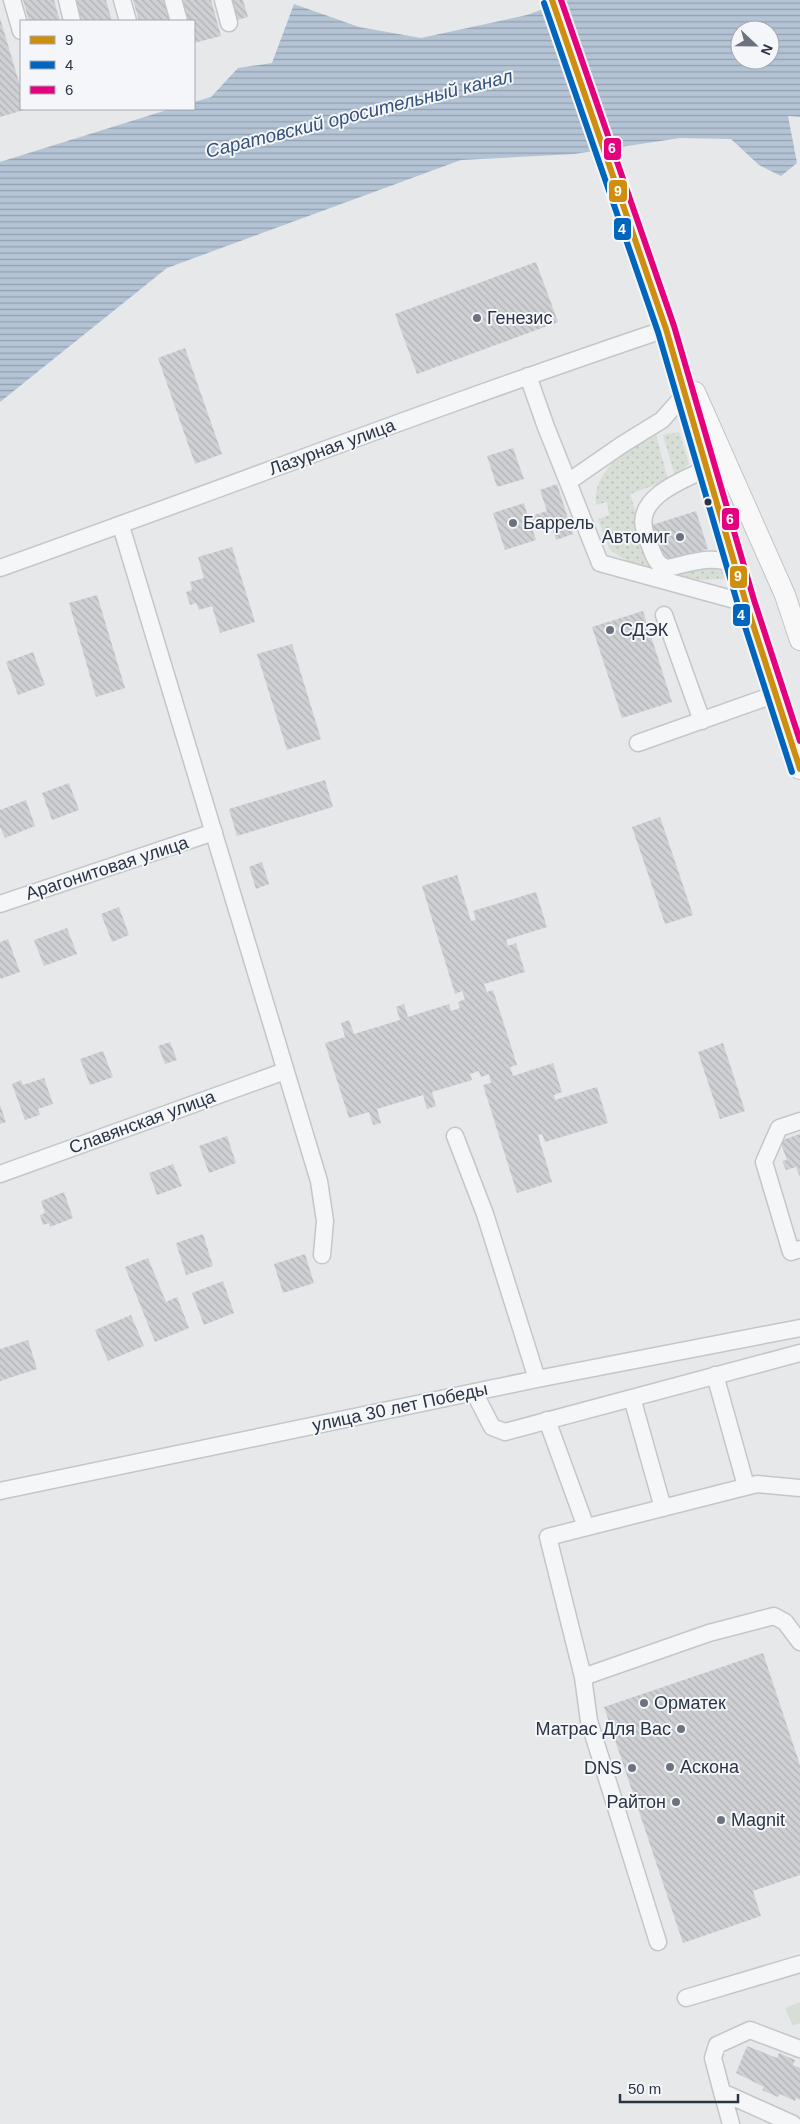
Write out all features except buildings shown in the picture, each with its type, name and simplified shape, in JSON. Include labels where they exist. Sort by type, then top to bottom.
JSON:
[{"type":"main road","points":[[552,0],[666,329],[746,602],[800,769]]},
{"type":"main road","points":[[666,329],[785,595],[800,640]]},
{"type":"main road","points":[[706,469],[728,466]]},
{"type":"street","points":[[12,0],[20,28]]},
{"type":"street","points":[[67,0],[72,20]]},
{"type":"street","points":[[122,0],[128,20]]},
{"type":"street","points":[[173,0],[179,20]]},
{"type":"street","points":[[223,0],[229,23]]},
{"type":"street","name":"Лазурная улица","points":[[0,568],[121,526],[388,426],[666,329]]},
{"type":"street","points":[[528,376],[546,427],[600,563],[746,602]]},
{"type":"street","points":[[568,482],[662,420],[685,394]]},
{"type":"street","points":[[706,469],[659,493],[644,513],[643,526],[656,560],[660,565],[667,568],[703,560],[720,559],[736,565]]},
{"type":"street","points":[[121,526],[319,1181],[326,1221],[322,1255]]},
{"type":"street","points":[[664,615],[702,721]]},
{"type":"street","points":[[638,743],[776,694]]},
{"type":"street","name":"Арагонитовая улица","points":[[0,904],[214,832]]},
{"type":"street","name":"Славянская улица","points":[[0,1174],[285,1070]]},
{"type":"street","points":[[800,1120],[779,1128],[764,1162],[790,1252],[800,1249]]},
{"type":"street","points":[[456,1136],[485,1214],[537,1379]]},
{"type":"street","name":"улица 30 лет Победы","points":[[0,1491],[537,1379],[800,1328]]},
{"type":"street","points":[[474,1392],[492,1428],[506,1432],[800,1353]]},
{"type":"street","points":[[715,1375],[746,1486]]},
{"type":"street","points":[[632,1398],[663,1508]]},
{"type":"street","points":[[547,1420],[586,1527]]},
{"type":"street","points":[[658,1942],[589,1721],[583,1677],[548,1537],[746,1486],[757,1484],[800,1488]]},
{"type":"street","points":[[583,1677],[709,1633],[774,1616],[785,1622],[800,1642]]},
{"type":"street","points":[[686,1998],[800,1964]]},
{"type":"street","points":[[732,2124],[713,2058],[714,2051],[721,2043],[753,2030],[800,2049]]},
{"type":"street","points":[[722,2092],[793,2124]]},
{"type":"shaded area","points":[[679,432],[689,464],[675,476],[663,435]]},
{"type":"shaded area","points":[[656,435],[668,480],[630,494],[654,572],[627,561],[610,550],[598,519],[609,515],[607,502],[596,505],[596,492],[606,471],[614,462],[634,446]]},
{"type":"shaded area","points":[[719,562],[725,579],[700,580],[677,575]]},
{"type":"shaded area","points":[[800,2002],[800,2023],[793,2026],[785,2008]]},
{"type":"water","name":"Саратовский оросительный канал","points":[[568,0],[800,0],[800,117],[788,116],[797,163],[781,176],[759,165],[731,139],[680,138],[574,154],[461,160],[167,268],[0,402],[0,162],[167,110],[195,110],[195,102],[211,97],[238,68],[272,63],[294,4],[359,27],[421,38],[527,15]]},
{"type":"transit line","name":"9","points":[[552,0],[666,329],[746,603],[800,769]]},
{"type":"transit line","name":"6","points":[[561,0],[674,326],[754,600],[800,741]]},
{"type":"transit line","name":"4","points":[[544,3],[658,332],[738,605],[792,772]]},
{"type":"place","name":"Генезис","points":[[477,318]]},
{"type":"place","name":"Баррель","points":[[513,523]]},
{"type":"place","name":"Автомиг","points":[[680,537]]},
{"type":"place","name":"СДЭК","points":[[610,630]]},
{"type":"place","name":"Орматек","points":[[644,1703]]},
{"type":"place","name":"Матрас Для Вас","points":[[681,1729]]},
{"type":"place","name":"Аскона","points":[[670,1767]]},
{"type":"place","name":"DNS","points":[[632,1768]]},
{"type":"place","name":"Райтон","points":[[676,1802]]},
{"type":"place","name":"Magnit","points":[[721,1820]]}]
